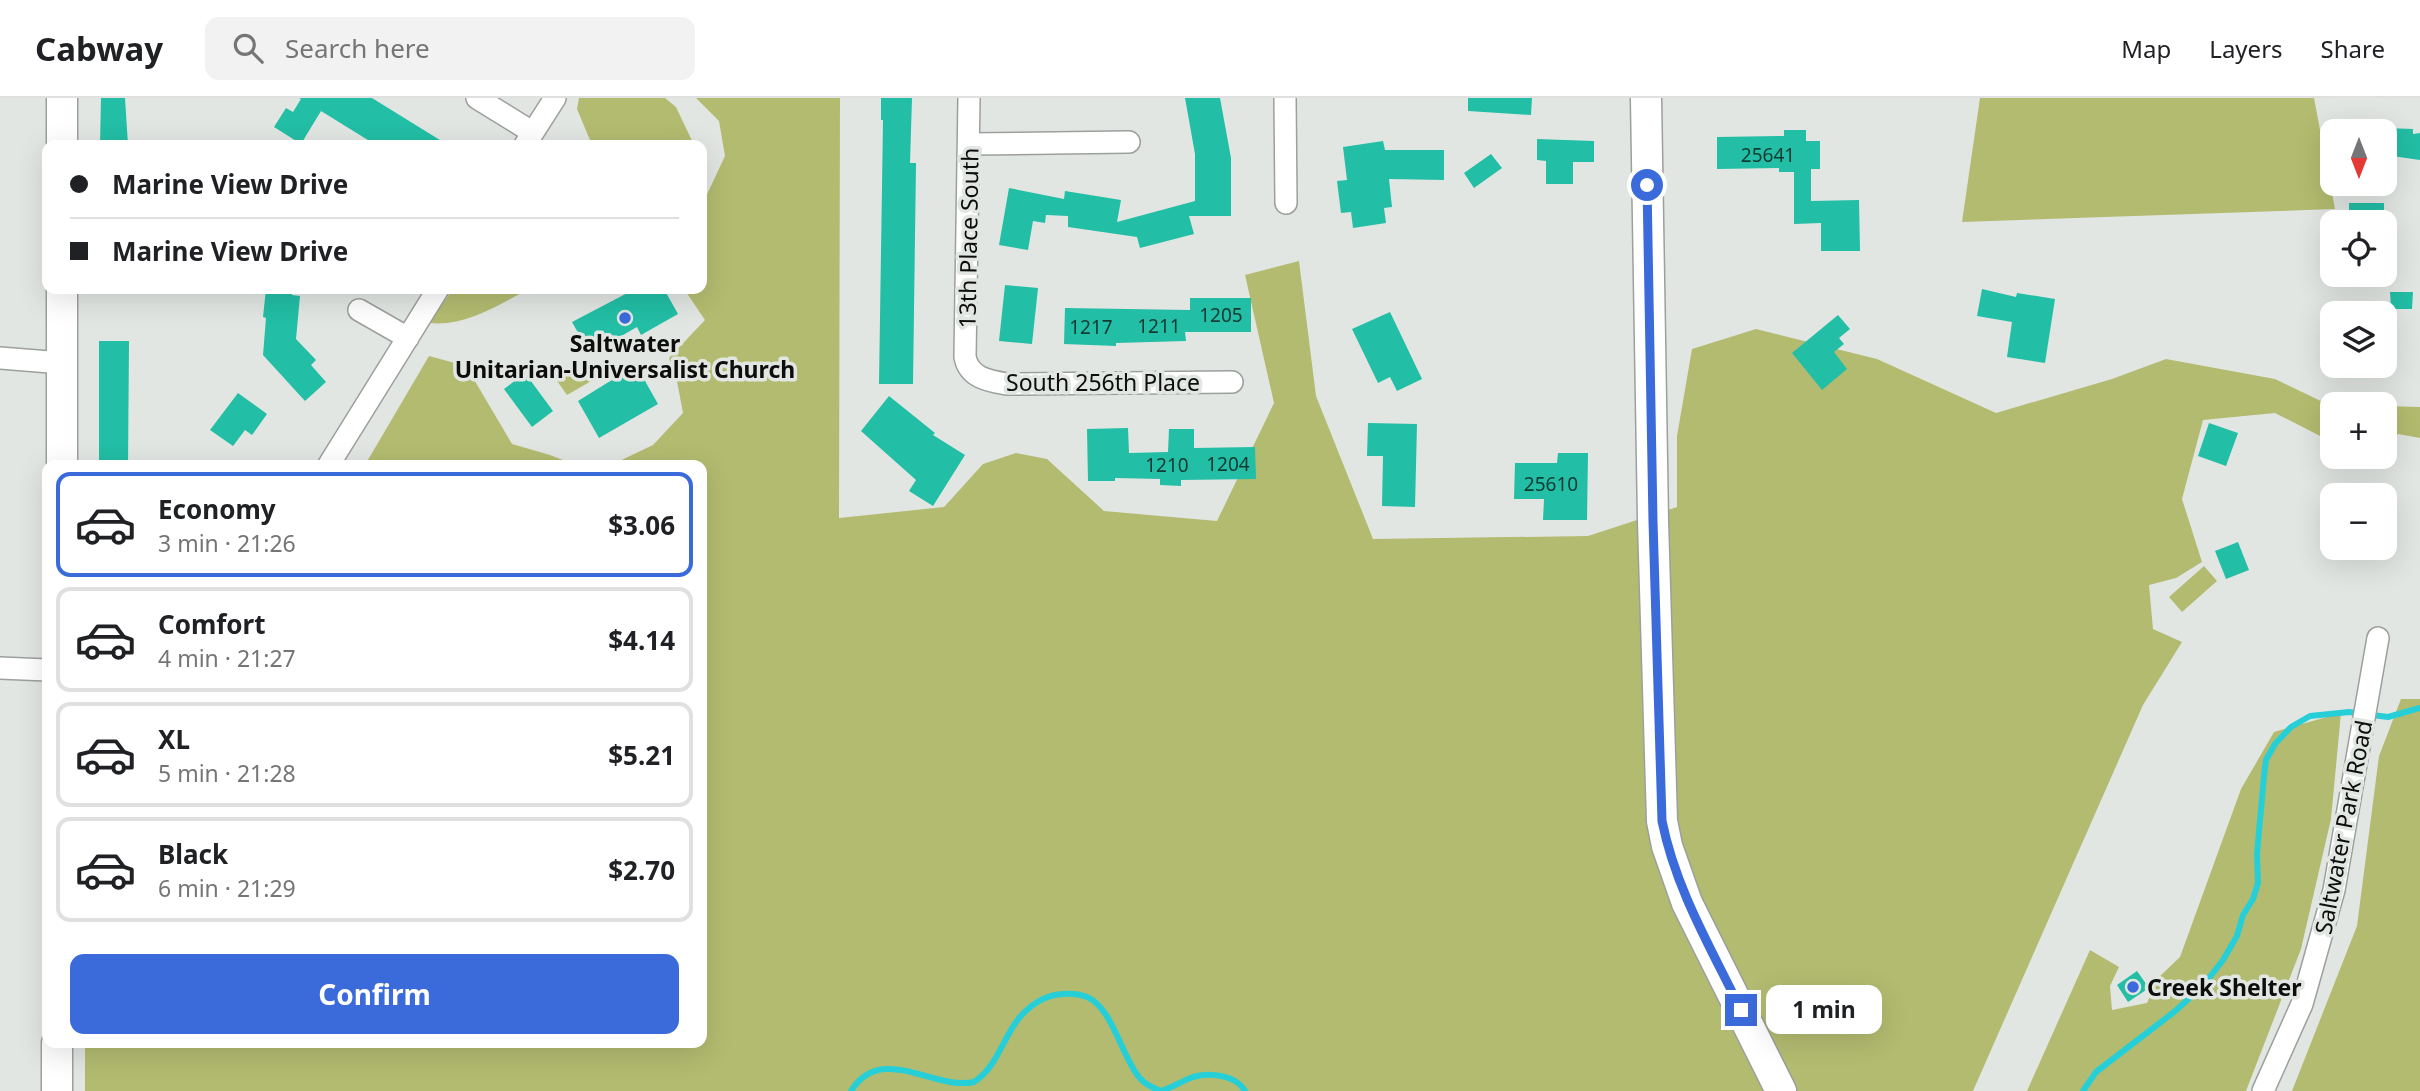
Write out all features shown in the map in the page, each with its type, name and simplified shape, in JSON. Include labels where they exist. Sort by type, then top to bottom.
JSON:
[{"type":"main road","points":[[62,98],[62,140]]},
{"type":"main road","points":[[1646,98],[1653,521],[1662,821],[1670,857],[1687,903],[1781,1091]]},
{"type":"main road","points":[[62,294],[62,460]]},
{"type":"main road","points":[[57,1048],[57,1091]]},
{"type":"street","points":[[477,98],[528,139],[555,98]]},
{"type":"street","name":"13th Place South","points":[[969,98],[965,357],[969,370],[975,375]]},
{"type":"street","points":[[1284,98],[1286,203]]},
{"type":"street","points":[[970,144],[1129,142]]},
{"type":"street","points":[[332,460],[435,294]]},
{"type":"street","points":[[359,310],[408,338]]},
{"type":"street","points":[[0,358],[62,363]]},
{"type":"street","name":"South 256th Place","points":[[975,375],[988,381],[1007,384],[1232,382]]},
{"type":"street","name":"Saltwater Park Road","points":[[2263,1091],[2302,1003],[2334,890],[2378,638]]},
{"type":"street","points":[[0,668],[42,670]]},
{"type":"green space","points":[[579,98],[665,98],[676,107],[692,140],[590,140],[577,109]]},
{"type":"green space","points":[[696,98],[840,98],[839,518],[944,507],[983,464],[1016,453],[1047,459],[1104,511],[1217,521],[1274,403],[1245,275],[1299,261],[1316,396],[1373,539],[1588,536],[1677,507],[1677,436],[1692,349],[1756,329],[1877,359],[1996,413],[2112,379],[2166,359],[2275,379],[2320,401],[2320,436],[2275,413],[2203,420],[2182,499],[2202,562],[2176,578],[2149,585],[2153,629],[2182,642],[2143,705],[1973,1091],[85,1091],[85,1048],[707,1048],[707,460],[622,460],[653,445],[683,413],[676,376],[669,358],[705,320],[687,294],[707,294],[707,194],[725,156],[719,121]]},
{"type":"green space","points":[[1980,98],[2314,98],[2320,130],[2320,196],[2333,196],[2335,209],[1962,222]]},
{"type":"green space","points":[[449,294],[520,294],[468,318],[455,322],[429,323]]},
{"type":"green space","points":[[429,356],[466,366],[512,444],[563,460],[368,460]]},
{"type":"green space","points":[[583,361],[593,380],[567,395],[555,378]]},
{"type":"green space","points":[[2397,406],[2420,407],[2420,438],[2398,434]]},
{"type":"green space","points":[[2204,566],[2217,581],[2182,612],[2169,597]]},
{"type":"green space","points":[[2401,699],[2420,699],[2420,1091],[2292,1091],[2357,926],[2379,756]]},
{"type":"green space","points":[[2341,713],[2331,819],[2301,949],[2246,1091],[2027,1091],[2090,950],[2119,967],[2110,986],[2112,1010],[2147,1003],[2158,978],[2180,957],[2241,789],[2274,732]]},
{"type":"building","points":[[101,98],[125,98],[128,140],[100,140]]},
{"type":"building","points":[[299,98],[372,98],[440,140],[368,140],[321,111],[303,140],[295,140],[274,127],[286,108],[293,112],[301,99]]},
{"type":"building","points":[[881,98],[912,98],[910,163],[916,163],[913,384],[879,384],[883,120]]},
{"type":"building","points":[[1185,98],[1220,98],[1231,158],[1231,216],[1189,216],[1194,234],[1140,248],[1137,237],[1068,227],[1068,216],[1046,215],[1045,223],[1033,221],[1028,250],[999,245],[1009,188],[1064,199],[1065,191],[1121,200],[1117,222],[1195,201],[1195,154]]},
{"type":"building","points":[[1468,98],[1532,98],[1531,115],[1468,111]]},
{"type":"building","points":[[2398,128],[2413,129],[2413,134],[2420,133],[2420,160],[2398,157]]},
{"type":"building","points":[[1784,130],[1806,130],[1806,141],[1820,141],[1820,169],[1811,169],[1811,201],[1859,200],[1860,251],[1821,251],[1821,223],[1794,224],[1794,172],[1779,172],[1779,168],[1717,169],[1717,137],[1784,136]]},
{"type":"building","points":[[1537,139],[1594,141],[1594,162],[1573,162],[1573,184],[1546,184],[1546,161],[1537,160]]},
{"type":"building","points":[[1383,141],[1385,150],[1444,150],[1444,180],[1389,179],[1392,207],[1384,208],[1386,223],[1353,228],[1351,212],[1341,213],[1337,181],[1347,180],[1343,147]]},
{"type":"building","points":[[1491,154],[1502,168],[1474,188],[1464,173]]},
{"type":"building","points":[[2349,203],[2384,203],[2384,210],[2349,210]]},
{"type":"building","points":[[1005,285],[1038,288],[1032,344],[999,341]]},
{"type":"building","points":[[1982,289],[2016,297],[2017,293],[2055,299],[2045,363],[2007,357],[2012,322],[1977,316]]},
{"type":"building","points":[[2390,292],[2413,292],[2412,309],[2397,309],[2397,301],[2391,301]]},
{"type":"building","points":[[265,294],[300,296],[296,339],[316,360],[311,365],[326,382],[305,401],[263,355],[266,318],[263,317]]},
{"type":"building","name":"Saltwater Unitarian-Universalist Church","points":[[625,294],[667,294],[678,314],[641,335],[637,327],[590,354],[572,322]]},
{"type":"building","points":[[1190,298],[1251,298],[1251,332],[1185,332],[1186,341],[1116,343],[1116,346],[1064,344],[1065,308],[1190,310]]},
{"type":"building","points":[[1390,312],[1422,379],[1397,391],[1390,377],[1378,383],[1352,329]]},
{"type":"building","points":[[1838,315],[1850,329],[1839,338],[1844,344],[1834,352],[1847,369],[1822,390],[1792,353]]},
{"type":"building","points":[[99,341],[129,341],[128,460],[99,460]]},
{"type":"building","points":[[636,365],[658,404],[599,438],[578,401]]},
{"type":"building","points":[[525,373],[553,411],[532,427],[504,389]]},
{"type":"building","points":[[238,393],[267,414],[252,435],[245,430],[233,446],[210,430]]},
{"type":"building","points":[[889,396],[935,433],[933,435],[965,455],[933,506],[909,491],[916,480],[861,431]]},
{"type":"building","points":[[1368,423],[1417,424],[1415,507],[1382,506],[1383,456],[1367,456]]},
{"type":"building","points":[[2209,423],[2238,433],[2226,466],[2198,456]]},
{"type":"building","points":[[1128,428],[1129,453],[1168,452],[1169,429],[1194,429],[1194,448],[1255,447],[1256,479],[1181,480],[1181,486],[1160,485],[1160,479],[1115,478],[1115,481],[1088,481],[1087,429]]},
{"type":"building","points":[[1558,453],[1588,453],[1587,520],[1543,520],[1544,499],[1514,499],[1515,463],[1557,463]]},
{"type":"building","points":[[2238,542],[2249,570],[2226,579],[2215,551]]},
{"type":"building","name":"Creek Shelter","points":[[2137,971],[2149,988],[2128,1002],[2117,985]]},
{"type":"waterway","points":[[2083,1091],[2096,1072],[2202,987],[2237,936],[2243,915],[2253,899],[2258,883],[2257,854],[2264,776],[2266,760],[2275,744],[2291,727],[2310,716],[2349,712],[2388,717],[2420,708]]},
{"type":"waterway","points":[[851,1091],[864,1077],[878,1070],[893,1069],[958,1083],[974,1082],[993,1063],[1013,1027],[1031,1006],[1045,998],[1066,994],[1082,995],[1096,1002],[1110,1021],[1133,1068],[1149,1085],[1161,1091],[1193,1077],[1215,1075],[1235,1081],[1245,1091]]},
{"type":"place","name":"Saltwater Unitarian-Universalist Church","points":[[625,318]]},
{"type":"place","name":"Creek Shelter","points":[[2133,987]]},
{"type":"route","points":[[1647,185],[1662,821],[1667,846],[1687,903],[1741,1010]]}]
